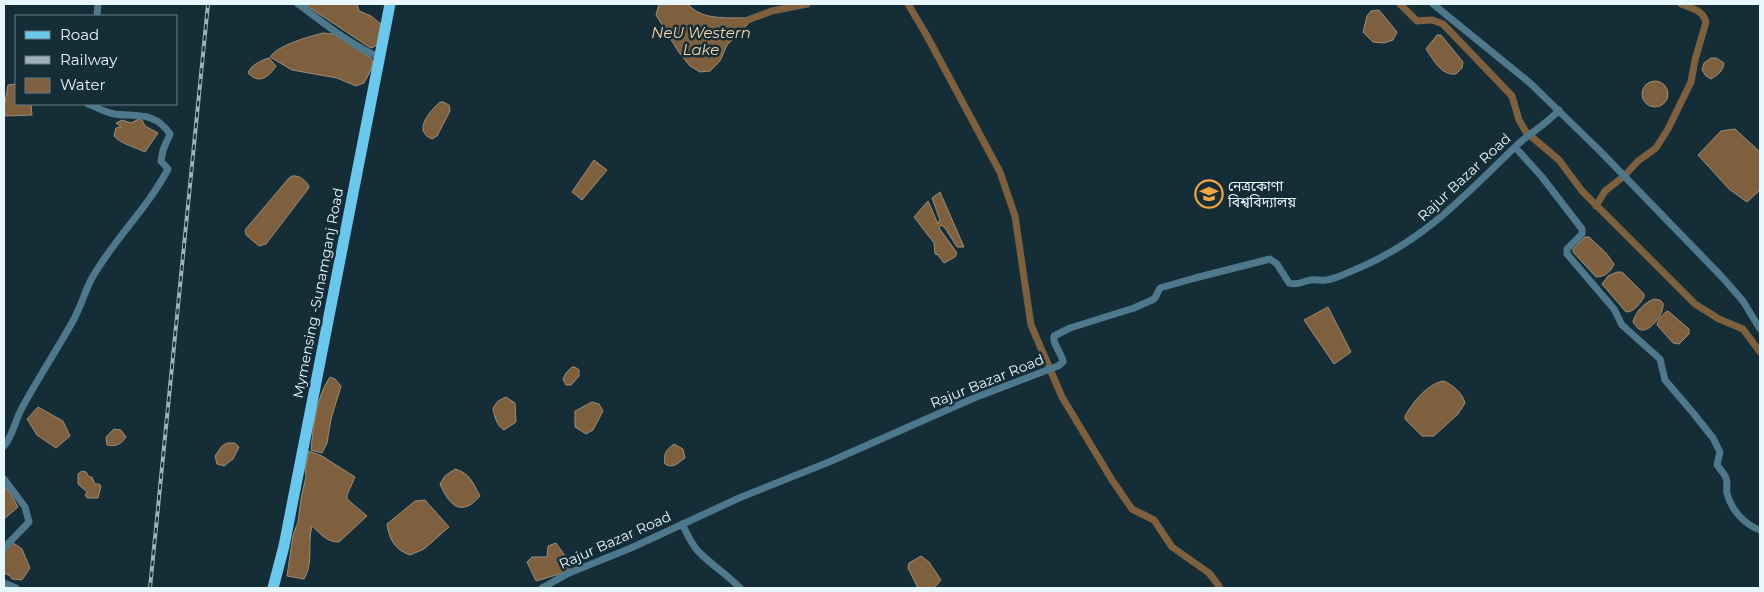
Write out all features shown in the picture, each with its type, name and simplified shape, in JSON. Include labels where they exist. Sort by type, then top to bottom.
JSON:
[{"type":"main road","name":"Mymensing -Sunamganj Road","points":[[274,588],[284,546],[390,4]]},
{"type":"street","points":[[298,4],[365,51],[379,57]]},
{"type":"street","points":[[1434,4],[1503,60],[1559,110],[1722,277],[1743,301],[1760,329]]},
{"type":"street","points":[[4,446],[38,378],[77,313],[91,280],[113,247],[157,190],[168,169],[161,161],[163,150],[170,134],[166,127],[141,115],[112,114],[90,105]]},
{"type":"street","name":"Rajur Bazar Road","points":[[542,588],[569,573],[631,548],[739,498],[829,462],[974,398],[1058,366],[1063,362],[1062,355],[1054,342],[1054,336],[1070,328],[1134,308],[1155,298],[1160,288],[1270,259],[1277,264],[1289,283],[1295,285],[1311,280],[1335,278],[1383,257],[1427,230],[1466,196],[1532,131],[1553,117],[1559,110]]},
{"type":"street","points":[[1516,146],[1582,229],[1582,234],[1567,249],[1567,254],[1614,309],[1622,325],[1660,360],[1665,380],[1713,438],[1720,452],[1717,465],[1726,478],[1727,492],[1731,503],[1749,526],[1760,530]]},
{"type":"street","points":[[4,479],[25,507],[29,522],[4,548]]},
{"type":"street","points":[[682,524],[697,550],[710,563],[726,573],[740,588]]},
{"type":"street","points":[[4,583],[16,588]]},
{"type":"water","points":[[304,4],[357,4],[359,11],[371,16],[381,24],[377,45],[372,48],[369,47]]},
{"type":"water","name":"NeU Western Lake","points":[[659,4],[688,4],[701,14],[709,16],[754,18],[727,45],[720,61],[710,71],[700,72],[690,66],[678,51],[656,15]]},
{"type":"water","points":[[1379,10],[1397,32],[1393,40],[1384,43],[1373,42],[1363,32],[1367,16],[1371,11]]},
{"type":"water","points":[[323,33],[333,34],[371,58],[373,61],[371,70],[364,83],[356,86],[337,78],[292,70],[270,57],[286,45]]},
{"type":"water","points":[[1437,35],[1441,35],[1463,62],[1462,68],[1456,74],[1442,70],[1426,49]]},
{"type":"water","points":[[269,58],[276,66],[267,76],[256,79],[248,73],[256,64]]},
{"type":"water","points":[[1711,58],[1716,58],[1724,63],[1720,72],[1711,79],[1702,70],[1704,63]]},
{"type":"water","points":[[1655,81],[1664,85],[1668,94],[1664,103],[1655,107],[1646,103],[1642,94],[1646,85]]},
{"type":"water","points":[[15,84],[15,105],[31,105],[32,115],[6,116],[4,108],[8,85]]},
{"type":"water","points":[[440,102],[449,105],[450,111],[437,136],[432,139],[423,131],[423,126],[432,110]]},
{"type":"water","points":[[141,118],[145,126],[158,133],[145,152],[116,139],[114,136],[116,128],[121,127],[116,123],[122,120],[131,123]]},
{"type":"water","points":[[1735,129],[1760,152],[1760,190],[1747,202],[1729,189],[1698,155],[1721,131]]},
{"type":"water","points":[[594,160],[607,170],[582,200],[572,192]]},
{"type":"water","points":[[292,176],[297,176],[304,180],[309,186],[308,189],[266,244],[259,246],[246,235],[245,230]]},
{"type":"water","points":[[940,192],[964,247],[957,247],[941,225],[939,228],[957,253],[955,257],[944,263],[935,254],[934,243],[914,217],[928,201],[938,224],[940,220],[932,198]]},
{"type":"water","points":[[1585,237],[1589,237],[1606,253],[1614,264],[1609,272],[1604,275],[1596,277],[1573,252],[1573,249]]},
{"type":"water","points":[[1622,272],[1644,294],[1639,305],[1629,312],[1626,312],[1602,284],[1608,276]]},
{"type":"water","points":[[1654,299],[1660,300],[1663,303],[1660,315],[1650,327],[1642,330],[1639,329],[1633,322],[1636,314],[1644,305]]},
{"type":"water","points":[[1328,307],[1351,352],[1334,364],[1304,320]]},
{"type":"water","points":[[1668,311],[1689,329],[1689,334],[1679,344],[1673,343],[1657,325],[1661,316]]},
{"type":"water","points":[[572,367],[579,370],[579,376],[571,385],[566,385],[563,379]]},
{"type":"water","points":[[330,377],[335,379],[341,386],[331,419],[327,443],[322,453],[311,450],[318,403]]},
{"type":"water","points":[[1444,381],[1457,390],[1465,403],[1458,414],[1434,436],[1422,436],[1405,419],[1405,416],[1412,405],[1427,389]]},
{"type":"water","points":[[506,397],[515,403],[516,422],[504,430],[496,421],[493,408],[498,401]]},
{"type":"water","points":[[592,402],[599,404],[603,411],[593,430],[586,434],[575,427],[575,411]]},
{"type":"water","points":[[38,407],[63,421],[70,436],[56,448],[37,435],[27,419]]},
{"type":"water","points":[[114,429],[121,430],[126,437],[118,444],[113,446],[107,445],[106,437]]},
{"type":"water","points":[[227,443],[235,443],[239,447],[233,459],[224,466],[217,464],[215,456],[222,446]]},
{"type":"water","points":[[674,444],[683,449],[685,458],[671,466],[665,464],[664,458],[667,450]]},
{"type":"water","points":[[309,451],[322,456],[355,477],[347,499],[367,516],[339,542],[327,539],[312,526],[310,560],[304,579],[287,576]]},
{"type":"water","points":[[455,469],[468,476],[480,496],[467,506],[456,506],[452,503],[447,498],[440,484],[445,476]]},
{"type":"water","points":[[82,471],[86,472],[89,477],[92,477],[95,484],[101,486],[98,498],[87,498],[85,495],[87,492],[78,484],[78,474]]},
{"type":"water","points":[[4,487],[8,489],[18,507],[4,519]]},
{"type":"water","points":[[425,500],[449,527],[424,549],[410,555],[400,550],[394,543],[389,534],[387,524],[415,501]]},
{"type":"water","points":[[12,542],[22,549],[30,568],[22,580],[12,579],[4,573],[4,552]]},
{"type":"water","points":[[556,543],[570,563],[570,571],[536,581],[527,562],[532,557],[547,557],[548,546]]},
{"type":"water","points":[[921,556],[929,562],[941,580],[934,588],[918,588],[908,568],[909,563]]},
{"type":"waterway","points":[[745,21],[772,11],[807,4]]},
{"type":"waterway","points":[[908,4],[1000,172],[1015,216],[1031,325],[1062,397],[1112,480],[1132,509],[1154,520],[1172,547],[1209,573],[1219,586]]},
{"type":"waterway","points":[[1400,4],[1417,21],[1432,20],[1443,24],[1512,96],[1519,120],[1526,132],[1559,160],[1582,191],[1695,304],[1719,319],[1743,329],[1760,352]]},
{"type":"waterway","points":[[1627,173],[1638,161],[1656,148],[1668,129],[1691,82],[1706,22],[1699,12],[1681,4]]},
{"type":"waterway","points":[[1596,206],[1605,191],[1623,177]]},
{"type":"railway","points":[[150,588],[208,4]]},
{"type":"place","name":"নেত্রকোণা বিশ্ববিদ্যালয়","points":[[1209,194]]}]
